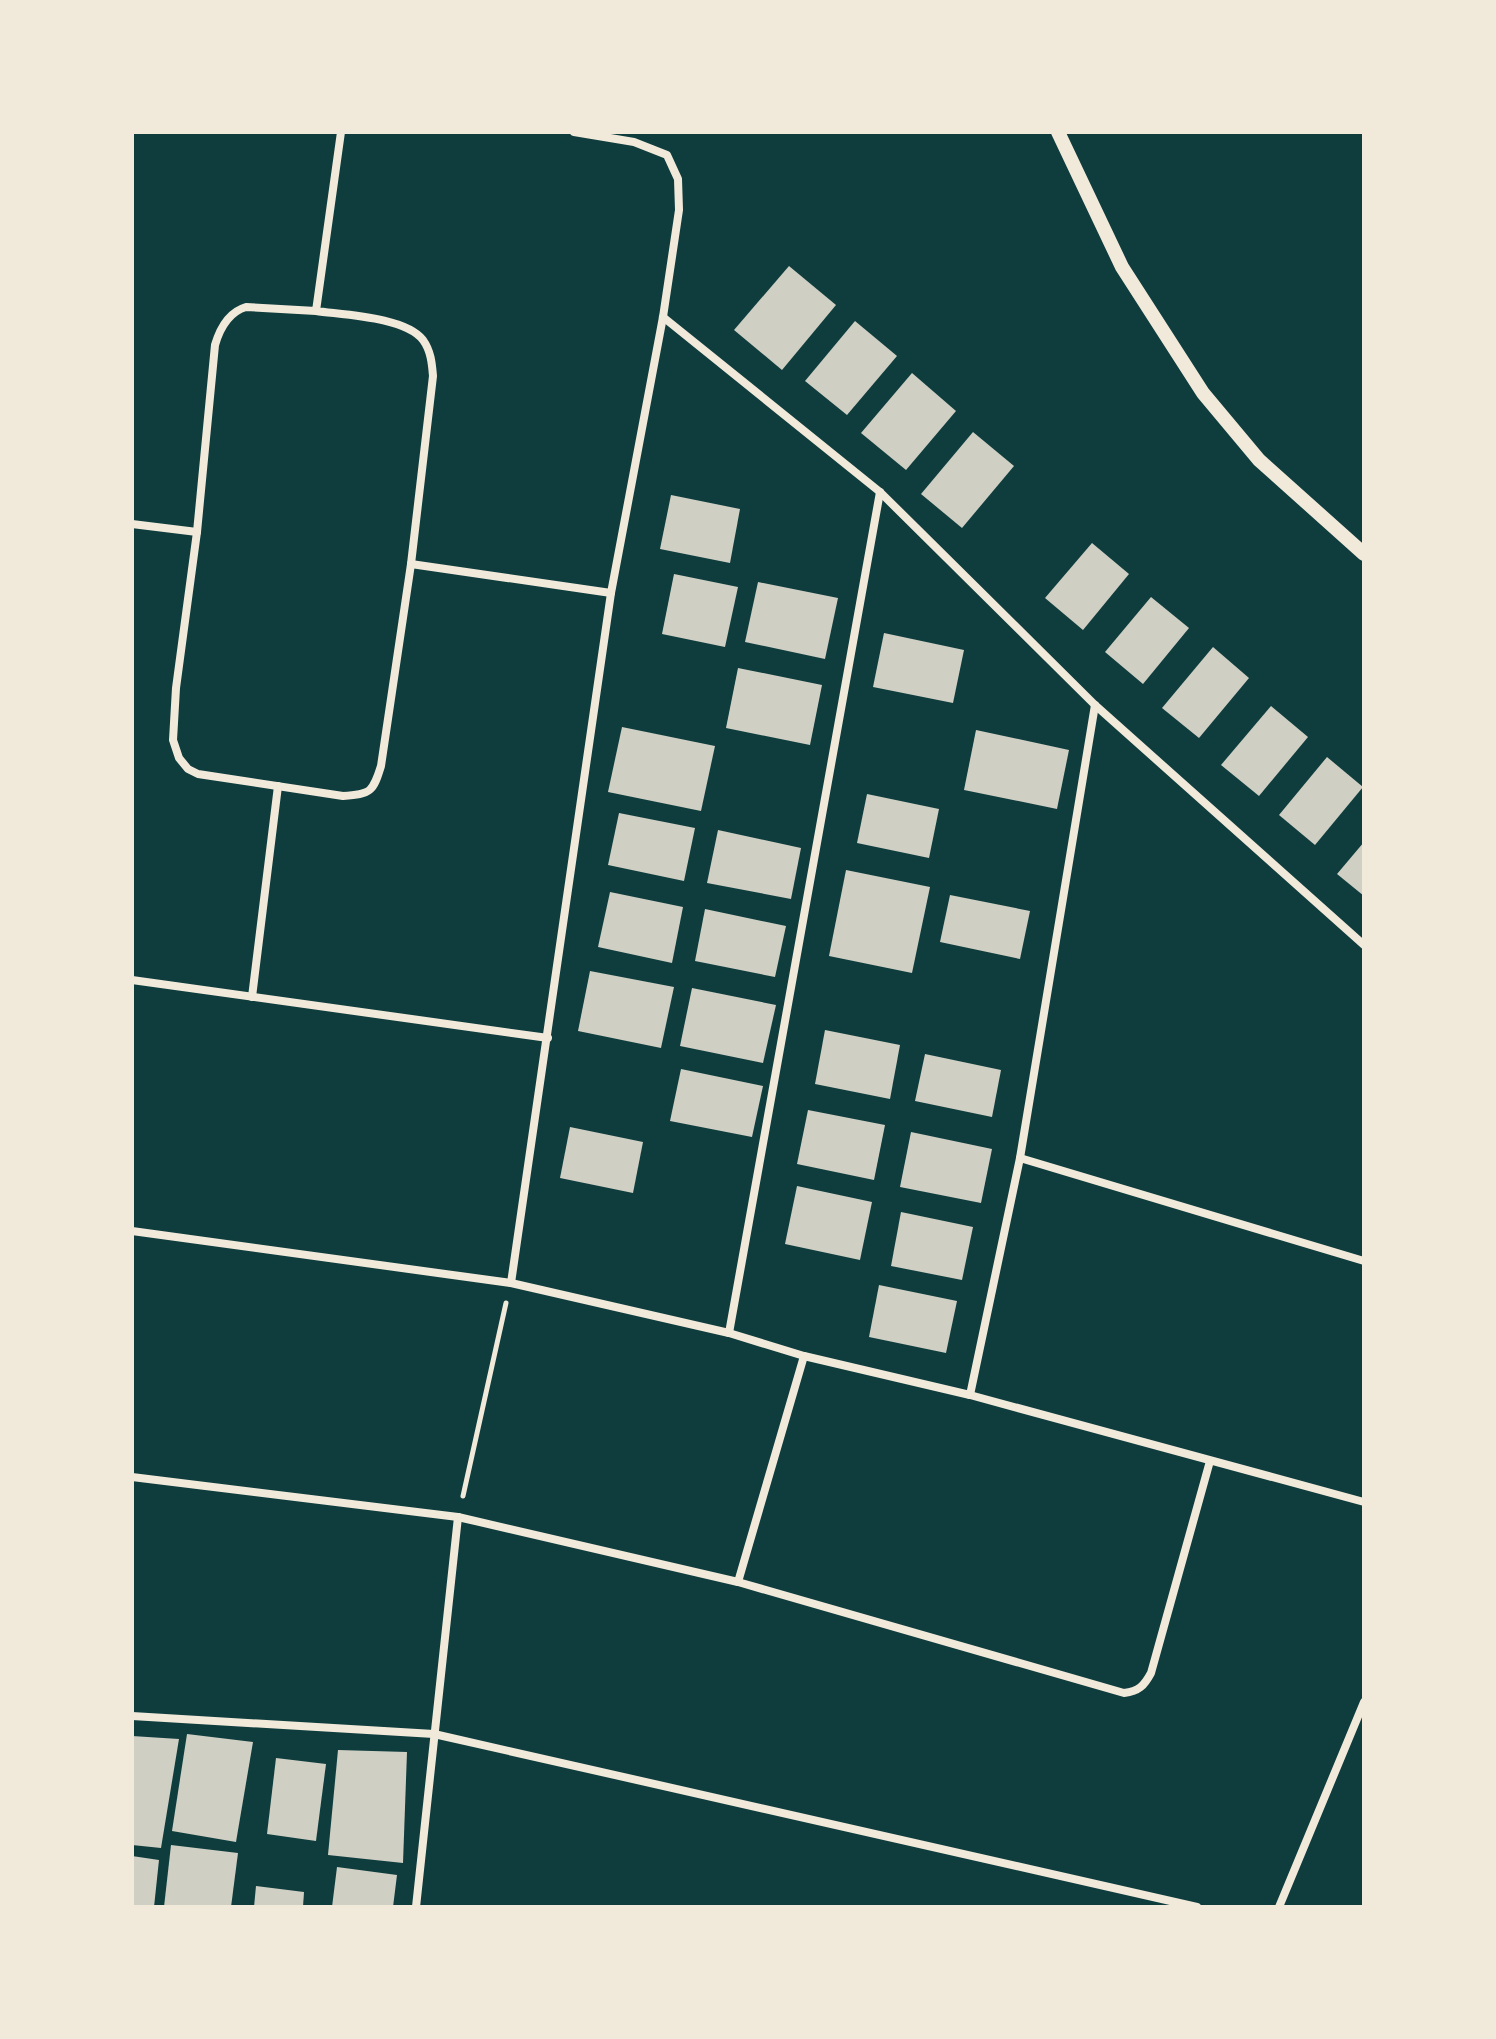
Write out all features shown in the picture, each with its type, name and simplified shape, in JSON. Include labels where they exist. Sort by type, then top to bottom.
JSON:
[{"type":"street","points":[[316,311],[341,132]]},
{"type":"street","points":[[511,1283],[611,593],[663,317],[679,210],[678,179],[667,155],[634,142],[574,132]]},
{"type":"street","points":[[1058,132],[1122,267],[1203,393],[1259,460],[1364,554]]},
{"type":"street","points":[[246,307],[316,311],[398,324],[423,339],[431,356],[433,376],[411,564],[381,766],[375,787],[364,795],[343,796],[198,774],[188,769],[179,758],[173,740],[176,688],[197,532],[215,345],[220,329],[237,309],[246,307]]},
{"type":"street","points":[[663,317],[880,492],[1095,705],[1364,945]]},
{"type":"street","points":[[729,1333],[880,492]]},
{"type":"street","points":[[132,524],[197,532]]},
{"type":"street","points":[[411,564],[611,593]]},
{"type":"street","points":[[970,1395],[1020,1158],[1095,705]]},
{"type":"street","points":[[252,997],[278,786]]},
{"type":"street","points":[[132,980],[548,1038]]},
{"type":"street","points":[[1020,1158],[1364,1261]]},
{"type":"street","points":[[132,1231],[511,1283],[729,1333],[804,1356],[970,1395],[1364,1502]]},
{"type":"street","points":[[738,1582],[804,1356]]},
{"type":"street","points":[[132,1477],[458,1517],[738,1582],[1124,1693],[1136,1692],[1151,1673],[1210,1461]]},
{"type":"street","points":[[416,1907],[458,1517]]},
{"type":"street","points":[[1279,1907],[1364,1702]]},
{"type":"street","points":[[132,1716],[434,1734],[1197,1907]]},
{"type":"path","points":[[458,1517],[511,1283]]},
{"type":"building","points":[[789,266],[836,305],[782,370],[734,330]]},
{"type":"building","points":[[855,321],[897,356],[847,415],[805,381]]},
{"type":"building","points":[[912,373],[956,411],[906,470],[861,433]]},
{"type":"building","points":[[973,432],[1014,466],[962,528],[921,494]]},
{"type":"building","points":[[671,495],[740,509],[730,563],[660,549]]},
{"type":"building","points":[[1092,543],[1129,574],[1083,630],[1045,598]]},
{"type":"building","points":[[674,574],[738,587],[725,647],[662,634]]},
{"type":"building","points":[[758,582],[838,598],[825,659],[745,642]]},
{"type":"building","points":[[1151,597],[1189,628],[1143,684],[1105,652]]},
{"type":"building","points":[[884,633],[964,650],[953,703],[873,687]]},
{"type":"building","points":[[1213,647],[1249,678],[1199,738],[1162,708]]},
{"type":"building","points":[[738,668],[822,685],[810,745],[726,728]]},
{"type":"building","points":[[1271,706],[1308,737],[1259,796],[1221,765]]},
{"type":"building","points":[[622,727],[715,746],[701,811],[608,792]]},
{"type":"building","points":[[976,730],[1069,750],[1057,809],[964,790]]},
{"type":"building","points":[[1327,757],[1363,787],[1315,845],[1279,815]]},
{"type":"building","points":[[867,794],[939,809],[929,858],[857,843]]},
{"type":"building","points":[[619,813],[695,828],[684,881],[608,865]]},
{"type":"building","points":[[718,830],[801,848],[791,899],[707,883]]},
{"type":"building","points":[[1364,842],[1364,896],[1337,874]]},
{"type":"building","points":[[846,870],[930,887],[912,973],[829,956]]},
{"type":"building","points":[[610,892],[683,907],[672,963],[598,947]]},
{"type":"building","points":[[950,895],[1030,911],[1020,959],[940,942]]},
{"type":"building","points":[[705,909],[786,926],[775,977],[695,961]]},
{"type":"building","points":[[590,971],[674,987],[661,1048],[578,1031]]},
{"type":"building","points":[[692,988],[776,1005],[763,1063],[680,1046]]},
{"type":"building","points":[[825,1030],[900,1045],[890,1099],[815,1084]]},
{"type":"building","points":[[925,1054],[1001,1070],[992,1117],[915,1101]]},
{"type":"building","points":[[681,1069],[763,1086],[752,1137],[670,1121]]},
{"type":"building","points":[[808,1110],[885,1125],[874,1180],[797,1164]]},
{"type":"building","points":[[570,1127],[643,1142],[633,1193],[560,1178]]},
{"type":"building","points":[[911,1132],[992,1149],[981,1203],[900,1187]]},
{"type":"building","points":[[797,1186],[872,1202],[860,1260],[785,1244]]},
{"type":"building","points":[[901,1212],[973,1227],[962,1280],[891,1266]]},
{"type":"building","points":[[879,1285],[957,1301],[946,1353],[869,1337]]},
{"type":"building","points":[[187,1734],[253,1742],[236,1842],[172,1831]]},
{"type":"building","points":[[132,1736],[179,1739],[161,1848],[132,1845]]},
{"type":"building","points":[[338,1750],[407,1752],[403,1863],[328,1855]]},
{"type":"building","points":[[276,1758],[326,1764],[316,1841],[267,1834]]},
{"type":"building","points":[[171,1845],[238,1853],[231,1907],[164,1907]]},
{"type":"building","points":[[132,1856],[159,1860],[154,1907],[132,1907]]},
{"type":"building","points":[[337,1867],[397,1875],[393,1907],[332,1907]]},
{"type":"building","points":[[256,1886],[304,1892],[303,1907],[254,1907]]}]
